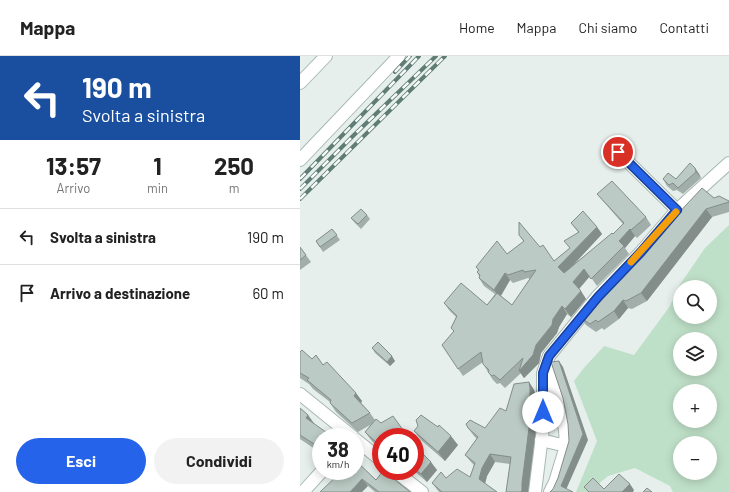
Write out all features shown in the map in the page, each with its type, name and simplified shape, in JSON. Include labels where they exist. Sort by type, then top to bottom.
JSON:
[{"type":"street","points":[[300,83],[326,56]]},
{"type":"street","points":[[300,160],[399,56]]},
{"type":"street","points":[[618,152],[677,210]]},
{"type":"street","points":[[535,492],[543,428],[543,373],[549,356],[598,297],[641,252],[677,210],[729,163]]},
{"type":"street","points":[[546,365],[560,405],[565,430],[566,446],[550,492]]},
{"type":"street","points":[[300,394],[341,428]]},
{"type":"street","points":[[541,440],[566,446]]},
{"type":"street","points":[[364,446],[372,453]]},
{"type":"street","points":[[303,492],[314,480]]},
{"type":"street","points":[[407,480],[422,492]]},
{"type":"green space","points":[[729,225],[729,492],[673,492],[670,486],[635,468],[608,476],[589,492],[576,492],[597,441],[574,381],[604,346],[634,355],[670,306],[673,299],[673,324],[717,324],[717,280],[683,280],[705,248]]},
{"type":"building","points":[[690,163],[695,168],[696,172],[678,188],[673,183],[669,185],[663,179],[668,173],[676,179]]},
{"type":"building","points":[[612,181],[646,217],[631,230],[630,229],[619,241],[624,246],[591,279],[584,269],[573,282],[581,291],[565,309],[562,306],[553,319],[552,325],[536,345],[533,355],[519,371],[523,358],[500,380],[494,375],[492,376],[483,364],[481,352],[458,369],[442,345],[454,331],[451,328],[457,316],[444,303],[461,283],[487,305],[497,293],[512,305],[536,270],[524,272],[523,270],[508,275],[505,273],[494,290],[479,278],[480,275],[477,272],[479,270],[476,267],[497,241],[507,254],[524,241],[519,235],[519,222],[540,247],[543,245],[554,261],[570,248],[564,241],[579,232],[571,223],[583,211],[597,227],[558,267],[564,273],[612,233],[613,234],[624,223],[597,194]]},
{"type":"building","points":[[702,188],[714,198],[719,196],[729,202],[706,209],[641,293],[626,301],[623,300],[614,311],[598,322],[596,320],[590,324],[580,317],[588,309],[587,307],[602,295]]},
{"type":"building","points":[[361,209],[367,215],[358,224],[351,218]]},
{"type":"building","points":[[332,229],[337,235],[320,247],[316,241]]},
{"type":"building","points":[[300,247],[306,255],[300,260]]},
{"type":"building","points":[[378,342],[392,356],[387,362],[372,348]]},
{"type":"building","points":[[302,350],[312,359],[316,355],[323,365],[327,362],[356,393],[354,396],[370,413],[352,423],[330,403],[331,400],[307,380],[309,378],[300,373],[300,352]]},
{"type":"building","points":[[559,361],[583,434],[561,486],[573,492],[550,492],[558,478],[569,441],[568,424],[563,398],[551,362]]},
{"type":"building","points":[[529,382],[530,420],[521,492],[506,492],[511,457],[490,454],[482,468],[479,479],[497,492],[442,492],[432,483],[441,472],[446,478],[457,469],[470,477],[475,463],[465,455],[478,437],[468,428],[466,424],[470,420],[485,428],[500,408],[506,411],[514,384]]},
{"type":"building","points":[[300,408],[308,415],[306,418],[320,428],[312,428],[312,443],[300,435]]},
{"type":"building","points":[[421,415],[438,427],[439,425],[451,436],[438,452],[424,440],[424,428],[416,428],[418,426],[416,420]]},
{"type":"building","points":[[393,416],[402,428],[372,428],[372,438],[365,432],[376,419],[381,423]]},
{"type":"building","points":[[424,455],[431,462],[424,470]]},
{"type":"building","points":[[364,469],[372,476],[372,480],[395,480],[410,492],[379,492],[363,480]]},
{"type":"building","points":[[619,474],[630,484],[622,492],[589,492],[584,487],[593,478],[604,489]]},
{"type":"building","points":[[333,480],[361,480],[350,492],[320,492]]},
{"type":"building","points":[[647,488],[652,492],[643,492]]},
{"type":"railway","points":[[395,72],[410,56]]},
{"type":"railway","points":[[300,179],[419,56]]},
{"type":"railway","points":[[300,189],[436,56]]},
{"type":"railway","points":[[300,199],[445,56]]},
{"type":"slow traffic","points":[[631,262],[676,212]]},
{"type":"route","points":[[543,412],[543,373],[549,356],[598,297],[641,252],[677,210],[618,152]]}]
